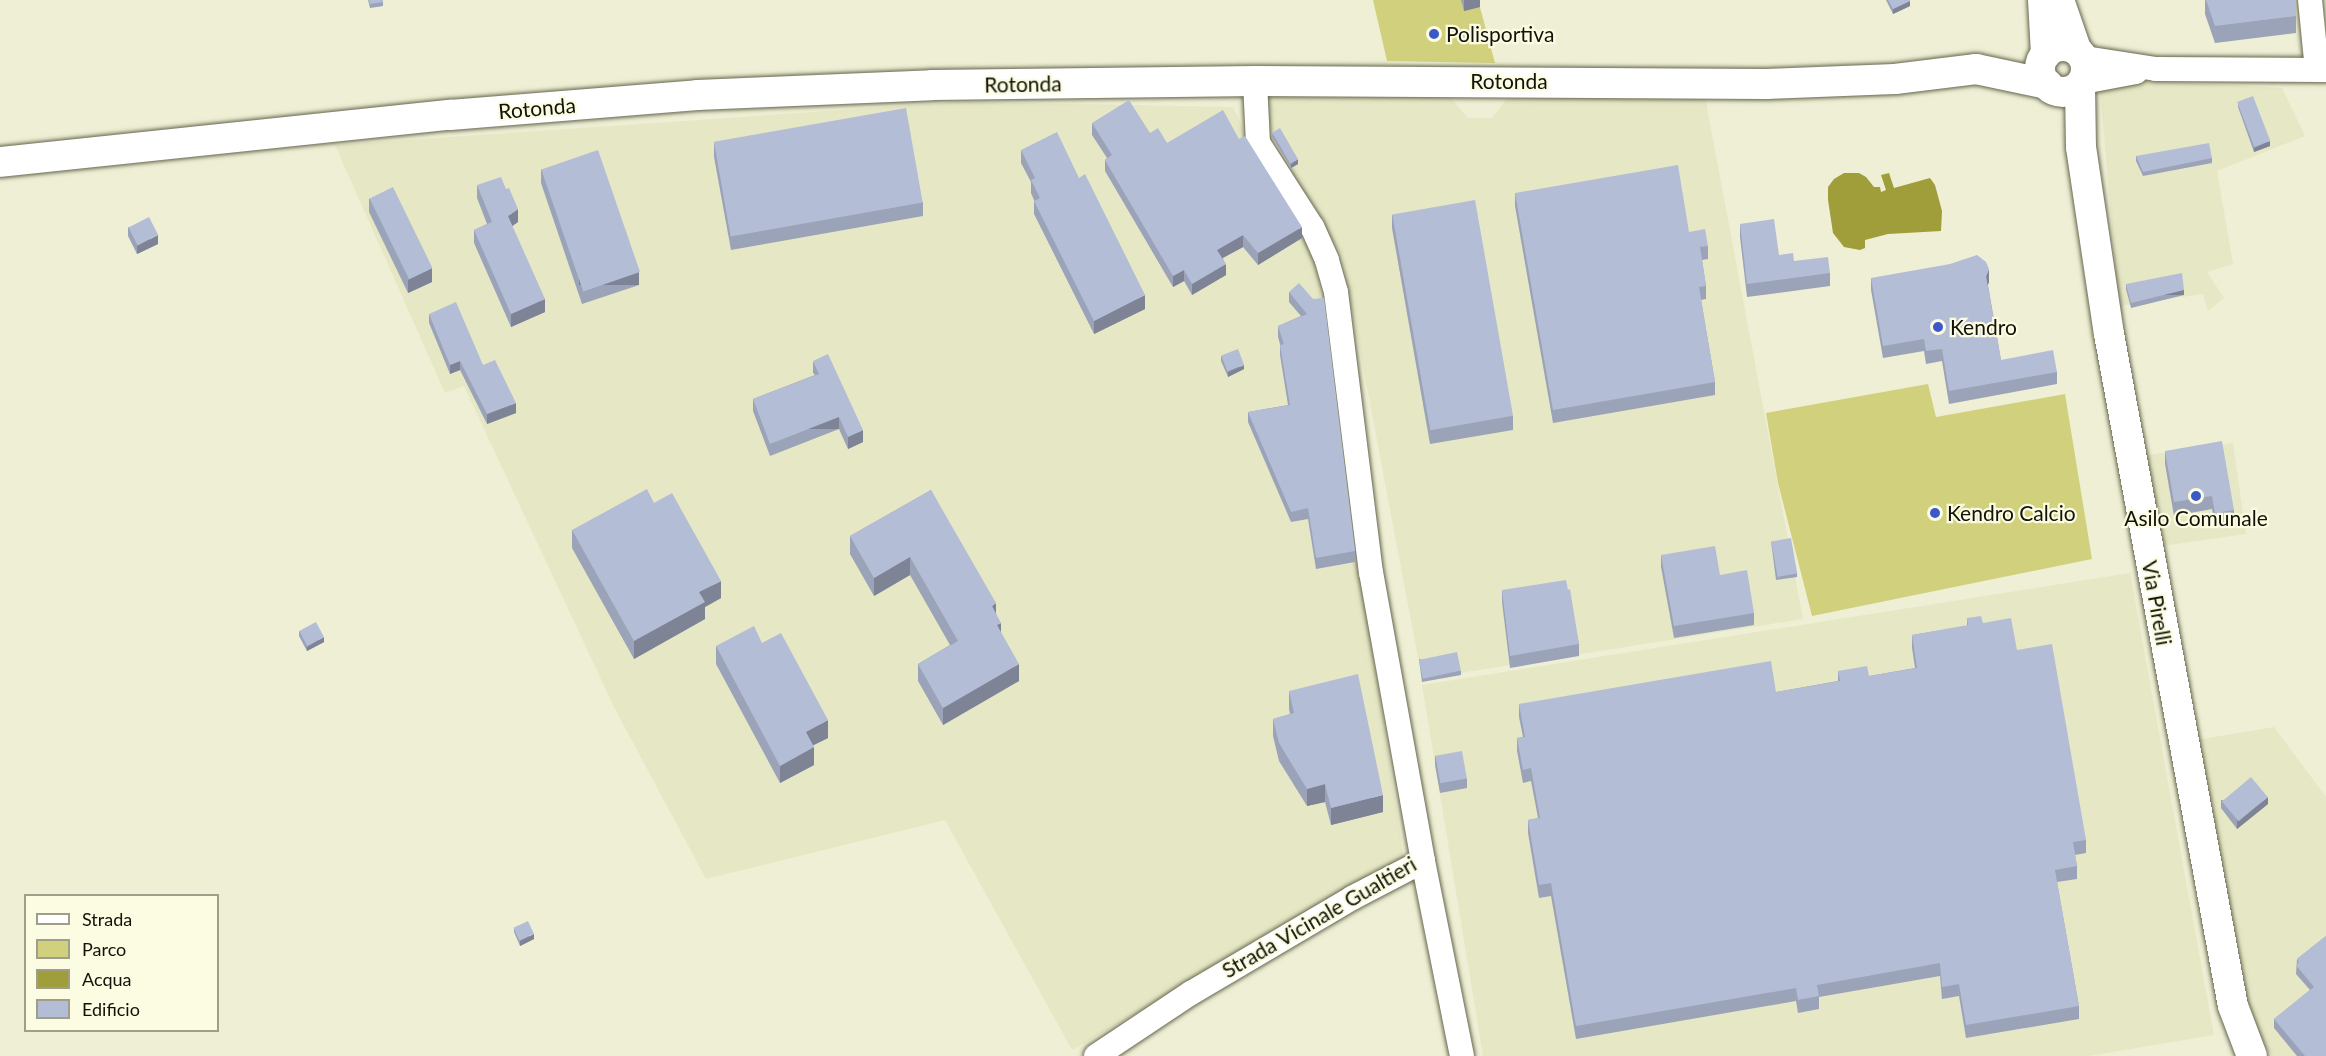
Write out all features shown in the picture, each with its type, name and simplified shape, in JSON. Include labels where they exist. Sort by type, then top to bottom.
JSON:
[{"type":"main road","points":[[2043,0],[2047,70],[2061,92],[2073,90],[2081,68],[2065,45],[2054,47],[2047,70]]},
{"type":"main road","name":"Via Pirelli","points":[[2059,0],[2081,68],[2081,147],[2109,334],[2179,725],[2233,1006],[2252,1056]]},
{"type":"main road","name":"Rotonda","points":[[0,162],[450,116],[698,95],[932,85],[1255,81],[1766,84],[1895,79],[1976,69],[2047,70]]},
{"type":"main road","name":"Via Pirelli","points":[[2047,70],[2081,147]]},
{"type":"street","points":[[2081,68],[2322,70],[2310,0]]},
{"type":"street","name":"Strada Vicinale Gualtieri","points":[[1096,1056],[1220,975],[1352,898],[1423,861],[1371,573],[1336,292],[1327,260],[1312,227],[1258,143],[1255,81]]},
{"type":"street","points":[[1423,861],[1462,1056]]},
{"type":"shaded area","points":[[2099,79],[2282,88],[2305,136],[2217,171],[2233,264],[2207,272],[2224,298],[2208,311],[2203,294],[2119,306]]},
{"type":"shaded area","points":[[1264,91],[1449,96],[1468,118],[1492,118],[1510,95],[1705,97],[1803,619],[1422,679],[1342,255],[1269,143]]},
{"type":"shaded area","points":[[958,102],[1233,107],[1251,145],[1312,240],[1404,860],[1072,1050],[945,820],[706,879],[614,707],[464,386],[445,393],[335,145]]},
{"type":"shaded area","name":"Asilo Comunale","points":[[2233,443],[2246,534],[2160,546],[2147,455]]},
{"type":"shaded area","points":[[2130,573],[2214,1035],[2089,1056],[1483,1056],[1422,685]]},
{"type":"shaded area","points":[[2274,727],[2326,797],[2326,1056],[2272,1056],[2246,1007],[2239,952],[2197,740]]},
{"type":"green space","name":"Polisportiva","points":[[1373,0],[1478,0],[1495,63],[1387,61]]},
{"type":"green space","name":"Kendro Calcio","points":[[1928,384],[1936,417],[2065,394],[2092,559],[1812,616],[1778,483],[1766,413]]},
{"type":"water","points":[[1844,173],[1859,173],[1866,177],[1874,187],[1880,187],[1881,192],[1886,190],[1881,175],[1889,173],[1894,188],[1930,178],[1935,185],[1942,211],[1941,231],[1888,234],[1865,240],[1865,248],[1860,250],[1844,247],[1833,233],[1828,187],[1834,179]]},
{"type":"building","points":[[369,0],[383,0],[383,2],[370,4]]},
{"type":"building","points":[[1888,0],[1910,0],[1910,1],[1893,9]]},
{"type":"building","points":[[2206,0],[2296,0],[2296,16],[2215,26]]},
{"type":"building","points":[[2253,96],[2270,141],[2254,147],[2237,102]]},
{"type":"building","points":[[1129,100],[1150,133],[1158,128],[1167,143],[1223,110],[1239,139],[1245,136],[1302,227],[1258,253],[1243,235],[1217,250],[1226,264],[1192,284],[1184,270],[1173,276],[1105,160],[1112,155],[1092,123]]},
{"type":"building","points":[[906,108],[923,203],[731,236],[714,142]]},
{"type":"building","points":[[1280,128],[1298,159],[1290,164],[1272,132]]},
{"type":"building","points":[[1057,132],[1079,178],[1085,174],[1145,295],[1094,321],[1034,201],[1040,198],[1031,180],[1035,178],[1021,150]]},
{"type":"building","points":[[2209,143],[2212,158],[2143,172],[2136,156]]},
{"type":"building","points":[[598,150],[640,272],[583,292],[541,170]]},
{"type":"building","points":[[1678,165],[1689,232],[1705,229],[1708,246],[1700,247],[1706,286],[1699,287],[1715,382],[1553,410],[1515,193]]},
{"type":"building","points":[[501,177],[506,189],[509,188],[518,209],[508,216],[545,299],[511,314],[474,230],[492,222],[477,185]]},
{"type":"building","points":[[393,187],[432,268],[409,279],[370,198]]},
{"type":"building","points":[[1475,200],[1513,416],[1430,430],[1392,215]]},
{"type":"building","points":[[149,217],[158,235],[138,245],[129,227]]},
{"type":"building","points":[[1774,219],[1779,255],[1793,253],[1794,261],[1828,257],[1830,273],[1747,284],[1740,224]]},
{"type":"building","name":"Kendro","points":[[1977,255],[1986,262],[1989,269],[1986,276],[2001,360],[2053,350],[2057,372],[1949,391],[1942,349],[1926,351],[1924,339],[1883,346],[1871,278],[1950,264]]},
{"type":"building","points":[[2182,273],[2184,290],[2131,303],[2126,284]]},
{"type":"building","points":[[1299,283],[1313,299],[1324,298],[1355,551],[1316,558],[1308,508],[1291,512],[1248,412],[1290,405],[1280,345],[1284,344],[1278,326],[1307,314],[1289,292]]},
{"type":"building","points":[[456,302],[483,365],[495,360],[516,403],[487,414],[460,361],[450,365],[429,314]]},
{"type":"building","points":[[1238,349],[1244,365],[1227,371],[1221,355]]},
{"type":"building","points":[[828,354],[863,430],[848,437],[839,417],[770,444],[753,399],[819,374],[813,361]]},
{"type":"building","points":[[2222,441],[2234,510],[2215,513],[2212,496],[2174,502],[2165,451]]},
{"type":"building","points":[[647,489],[654,503],[672,493],[721,581],[699,592],[705,602],[634,641],[572,530]]},
{"type":"building","points":[[931,490],[996,603],[992,606],[1001,623],[997,625],[1019,664],[943,708],[918,664],[958,641],[910,557],[874,578],[850,536]]},
{"type":"building","points":[[1791,538],[1797,573],[1778,577],[1771,541]]},
{"type":"building","points":[[1715,546],[1720,575],[1747,570],[1754,613],[1674,626],[1661,555]]},
{"type":"building","points":[[1566,580],[1568,590],[1570,589],[1579,644],[1510,656],[1502,590]]},
{"type":"building","points":[[1981,616],[1983,623],[2011,618],[2017,650],[2052,644],[2086,840],[2073,842],[2077,866],[2055,870],[2079,1006],[1966,1025],[1959,984],[1942,987],[1940,963],[1817,985],[1819,996],[1798,1000],[1796,988],[1576,1026],[1551,883],[1539,885],[1528,820],[1540,818],[1531,768],[1523,770],[1517,738],[1525,737],[1519,704],[1771,661],[1776,692],[1840,681],[1838,671],[1867,666],[1869,676],[1917,668],[1912,635],[1968,625],[1967,618]]},
{"type":"building","points":[[316,622],[324,637],[307,646],[299,631]]},
{"type":"building","points":[[754,626],[762,643],[781,633],[828,720],[806,732],[814,747],[780,766],[716,646]]},
{"type":"building","points":[[1457,652],[1461,671],[1423,679],[1419,660]]},
{"type":"building","points":[[1358,674],[1383,795],[1331,808],[1325,784],[1307,789],[1279,743],[1273,719],[1294,713],[1289,691]]},
{"type":"building","points":[[1462,751],[1467,779],[1440,783],[1435,756]]},
{"type":"building","points":[[2251,777],[2268,797],[2239,821],[2222,801]]},
{"type":"building","points":[[528,921],[534,934],[519,940],[513,928]]},
{"type":"building","points":[[2326,936],[2326,1056],[2305,1056],[2274,1019],[2314,987],[2296,965],[2299,962],[2297,959]]},
{"type":"place","name":"Polisportiva","points":[[1434,34]]},
{"type":"place","name":"Kendro","points":[[1938,327]]},
{"type":"place","name":"Asilo Comunale","points":[[2196,496]]},
{"type":"place","name":"Kendro Calcio","points":[[1935,513]]}]
